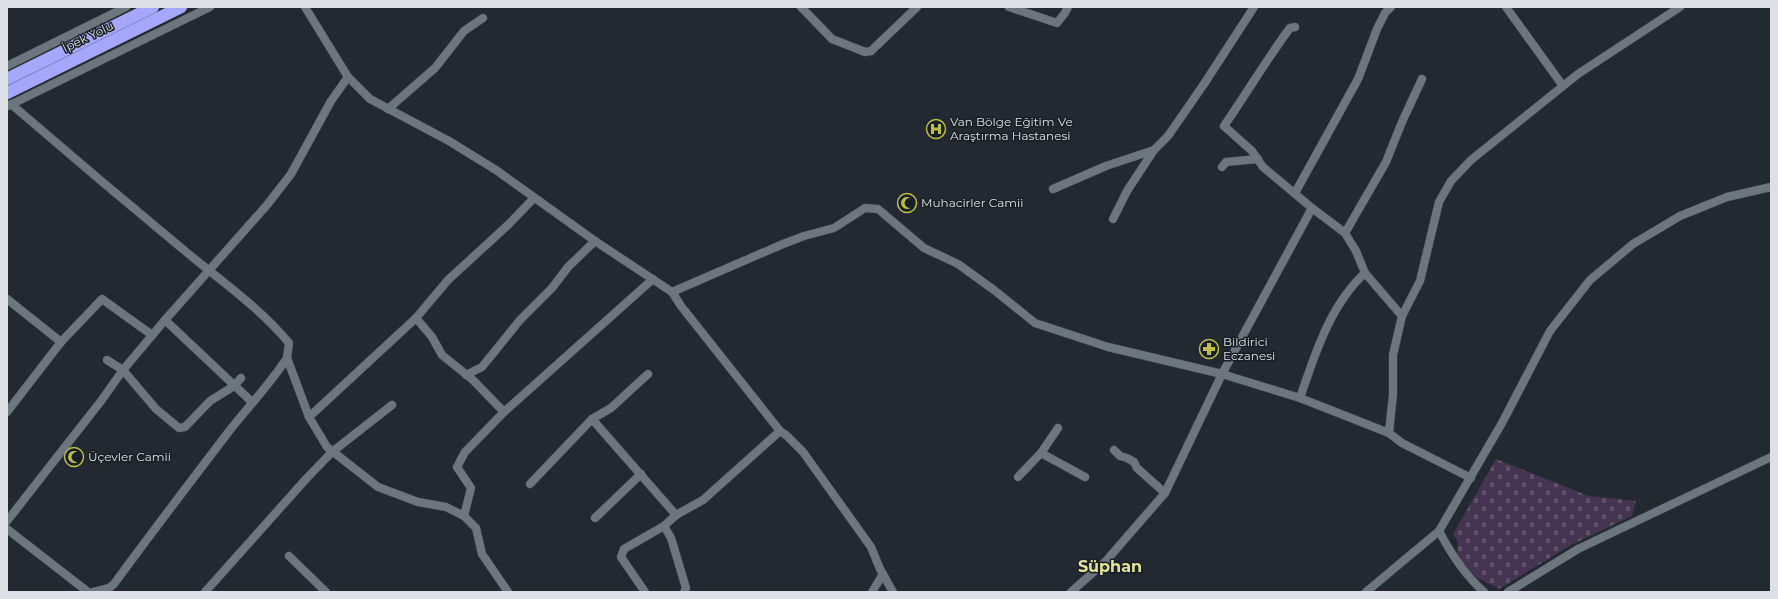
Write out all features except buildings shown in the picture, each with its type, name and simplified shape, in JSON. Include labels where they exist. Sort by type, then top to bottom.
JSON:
[{"type":"highway","name":"İpek Yolu","points":[[7,79],[153,7]]},
{"type":"highway","name":"İpek Yolu","points":[[7,92],[181,7]]},
{"type":"street","points":[[7,66],[126,7]]},
{"type":"street","points":[[93,592],[109,588],[114,584],[172,505],[252,402],[272,380],[287,358],[289,343],[277,328],[239,294],[9,106],[210,7]]},
{"type":"street","points":[[305,7],[348,77],[370,99],[449,142],[496,170],[594,241],[672,292],[681,306],[780,431],[803,452],[871,547],[882,574],[893,592]]},
{"type":"street","points":[[804,8],[832,39],[865,52],[871,51],[917,7]]},
{"type":"street","points":[[1009,7],[1057,23],[1068,7]]},
{"type":"street","points":[[1113,219],[1126,191],[1154,150],[1168,136],[1254,7]]},
{"type":"street","points":[[1295,193],[1358,79],[1377,29],[1385,13],[1391,7]]},
{"type":"street","points":[[1506,7],[1563,86]]},
{"type":"street","points":[[1389,433],[1393,394],[1393,355],[1402,316],[1420,280],[1439,202],[1451,181],[1471,160],[1578,74],[1680,7]]},
{"type":"street","points":[[388,109],[435,68],[464,31],[484,18]]},
{"type":"street","points":[[1295,27],[1290,28],[1267,60],[1248,92],[1224,126],[1252,151],[1263,167],[1312,208],[1345,233],[1356,251],[1365,273],[1402,316]]},
{"type":"street","points":[[7,521],[123,370],[165,320],[267,206],[291,174],[331,101],[348,77]]},
{"type":"street","points":[[1345,233],[1386,162],[1402,122],[1422,79]]},
{"type":"street","points":[[1053,189],[1106,166],[1154,150]]},
{"type":"street","points":[[1222,167],[1226,162],[1258,159]]},
{"type":"street","points":[[1366,592],[1439,531],[1502,423],[1550,331],[1590,280],[1632,244],[1680,216],[1727,197],[1771,187]]},
{"type":"street","points":[[309,417],[416,318],[448,280],[498,235],[534,198]]},
{"type":"street","points":[[672,292],[783,244],[834,228],[866,208],[878,209],[924,248],[958,264],[994,290],[1035,323],[1108,348],[1222,374],[1300,398],[1389,433],[1402,443],[1471,478]]},
{"type":"street","points":[[1071,592],[1106,561],[1165,493],[1222,374],[1312,208]]},
{"type":"street","points":[[466,375],[482,367],[520,320],[552,288],[568,267],[594,241]]},
{"type":"street","points":[[1300,398],[1318,343],[1344,296],[1353,283],[1365,273]]},
{"type":"street","points":[[464,516],[471,488],[457,467],[465,452],[504,412],[653,279]]},
{"type":"street","points":[[7,299],[60,342]]},
{"type":"street","points":[[7,412],[60,342],[102,299],[152,335]]},
{"type":"street","points":[[416,318],[432,337],[442,355],[466,375],[504,412]]},
{"type":"street","points":[[165,320],[252,402]]},
{"type":"street","points":[[287,358],[309,417],[327,447],[378,487],[418,502],[446,507],[464,516],[476,528],[482,554],[508,592]]},
{"type":"street","points":[[107,360],[123,370],[156,410],[180,428],[185,427],[210,401],[234,386],[241,378]]},
{"type":"street","points":[[530,484],[592,419],[611,408],[648,374]]},
{"type":"street","points":[[205,592],[332,452],[392,405]]},
{"type":"street","points":[[592,419],[676,514]]},
{"type":"street","points":[[1018,477],[1041,453],[1058,428]]},
{"type":"street","points":[[646,592],[621,557],[621,553],[624,549],[664,526],[676,514],[702,500],[780,431]]},
{"type":"street","points":[[1114,450],[1120,456],[1134,462],[1137,468],[1165,493]]},
{"type":"street","points":[[1041,453],[1085,477]]},
{"type":"street","points":[[1508,592],[1578,549],[1771,456]]},
{"type":"street","points":[[595,518],[641,474]]},
{"type":"street","points":[[664,526],[671,538],[686,588],[684,592]]},
{"type":"street","points":[[7,529],[88,592]]},
{"type":"street","points":[[1439,531],[1450,552],[1473,582],[1484,592]]},
{"type":"street","points":[[289,556],[326,592]]},
{"type":"street","points":[[872,592],[882,574]]},
{"type":"green space","points":[[1496,459],[1589,496],[1636,501],[1632,516],[1571,545],[1499,589],[1476,577],[1457,557],[1458,542],[1453,534]]},
{"type":"place","name":"Van Bölge Eğitim Ve Araştırma Hastanesi","points":[[936,129]]},
{"type":"place","name":"Muhacirler Camii","points":[[907,203]]},
{"type":"place","name":"Bildirici Eczanesi","points":[[1209,349]]},
{"type":"place","name":"Üçevler Camii","points":[[74,457]]},
{"type":"district","name":"Süphan","points":[[1110,566]]}]
